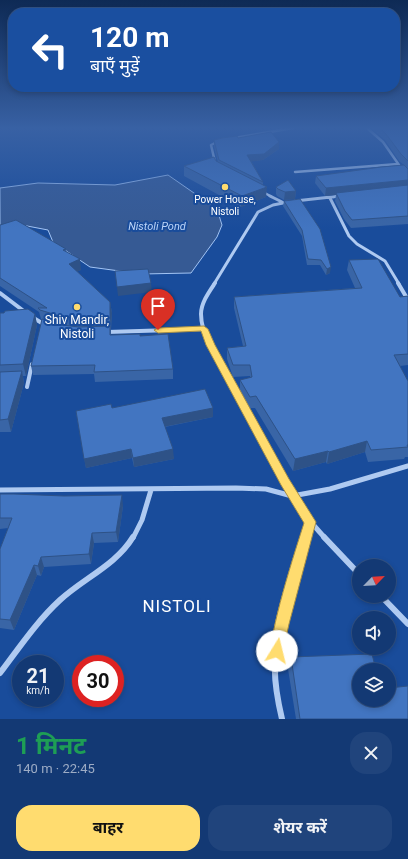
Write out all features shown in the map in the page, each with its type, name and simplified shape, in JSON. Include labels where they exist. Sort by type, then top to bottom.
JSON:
[{"type":"street","points":[[214,162],[215,166]]},
{"type":"street","points":[[295,172],[398,164],[403,169]]},
{"type":"street","points":[[262,192],[282,202]]},
{"type":"street","points":[[347,195],[282,202],[258,212],[206,297],[201,313],[204,329],[210,345],[292,496],[310,522],[352,567]]},
{"type":"street","points":[[330,198],[349,236],[356,244],[384,261],[408,300]]},
{"type":"street","points":[[0,293],[41,324],[51,328]]},
{"type":"street","points":[[39,332],[41,324]]},
{"type":"street","points":[[104,332],[204,329]]},
{"type":"street","points":[[27,387],[34,355]]},
{"type":"street","points":[[22,379],[29,379]]},
{"type":"street","points":[[0,490],[266,489],[292,496],[330,489],[408,466]]},
{"type":"street","points":[[0,673],[44,617],[60,600],[108,563],[127,546],[138,529],[151,490]]},
{"type":"street","points":[[282,719],[278,700],[275,665],[282,624],[310,522]]},
{"type":"street","points":[[388,603],[408,624]]},
{"type":"water","name":"Nistoli Pond","points":[[168,175],[217,209],[222,225],[217,237],[191,273],[142,274],[90,267],[53,242],[48,230],[22,225],[0,233],[0,188],[38,183],[115,185]]},
{"type":"building","points":[[199,162],[217,162],[267,187],[242,196],[184,166]]},
{"type":"building","points":[[222,162],[251,162],[263,182]]},
{"type":"building","points":[[404,165],[408,169],[408,180],[326,188],[316,176],[381,167]]},
{"type":"building","points":[[288,180],[296,191],[285,192],[276,187]]},
{"type":"building","points":[[408,185],[408,216],[352,220],[345,211],[336,193]]},
{"type":"building","points":[[300,199],[320,229],[331,267],[327,269],[321,260],[308,259],[302,230],[284,201]]},
{"type":"building","points":[[16,220],[66,249],[63,250],[80,259],[69,264],[110,302],[110,318],[63,317],[40,310],[38,308],[47,308],[0,278],[0,225]]},
{"type":"building","points":[[378,259],[400,297],[408,296],[408,354],[394,355],[408,381],[408,447],[371,450],[367,441],[329,452],[295,459],[256,396],[250,397],[240,380],[252,377],[250,365],[233,365],[227,348],[246,346],[234,297],[362,288],[349,260]]},
{"type":"building","points":[[148,269],[151,283],[117,287],[115,271]]},
{"type":"building","points":[[28,309],[35,314],[23,364],[0,365],[0,313],[4,313],[5,311]]},
{"type":"building","points":[[42,319],[62,325],[79,327],[110,326],[110,335],[140,334],[140,336],[168,334],[173,369],[94,372],[95,365],[31,366]]},
{"type":"building","points":[[22,371],[8,419],[0,420],[0,372]]},
{"type":"building","points":[[205,389],[213,408],[162,418],[173,449],[133,458],[131,449],[84,459],[76,411],[111,404],[112,408]]},
{"type":"building","points":[[0,494],[64,496],[122,495],[116,532],[92,533],[89,554],[41,557],[38,566],[34,565],[10,620],[0,619],[0,549],[12,518],[0,518]]},
{"type":"building","points":[[372,655],[374,663],[352,663],[352,707],[396,707],[396,687],[408,686],[408,719],[300,719],[291,657]]},
{"type":"place","name":"Power House, Nistoli","points":[[225,187]]},
{"type":"place","name":"Shiv Mandir, Nistoli","points":[[77,307]]},
{"type":"district","name":"NISTOLI","points":[[177,606]]},
{"type":"route","points":[[158,330],[204,329],[210,345],[292,496],[310,522],[282,624],[277,651]]}]
